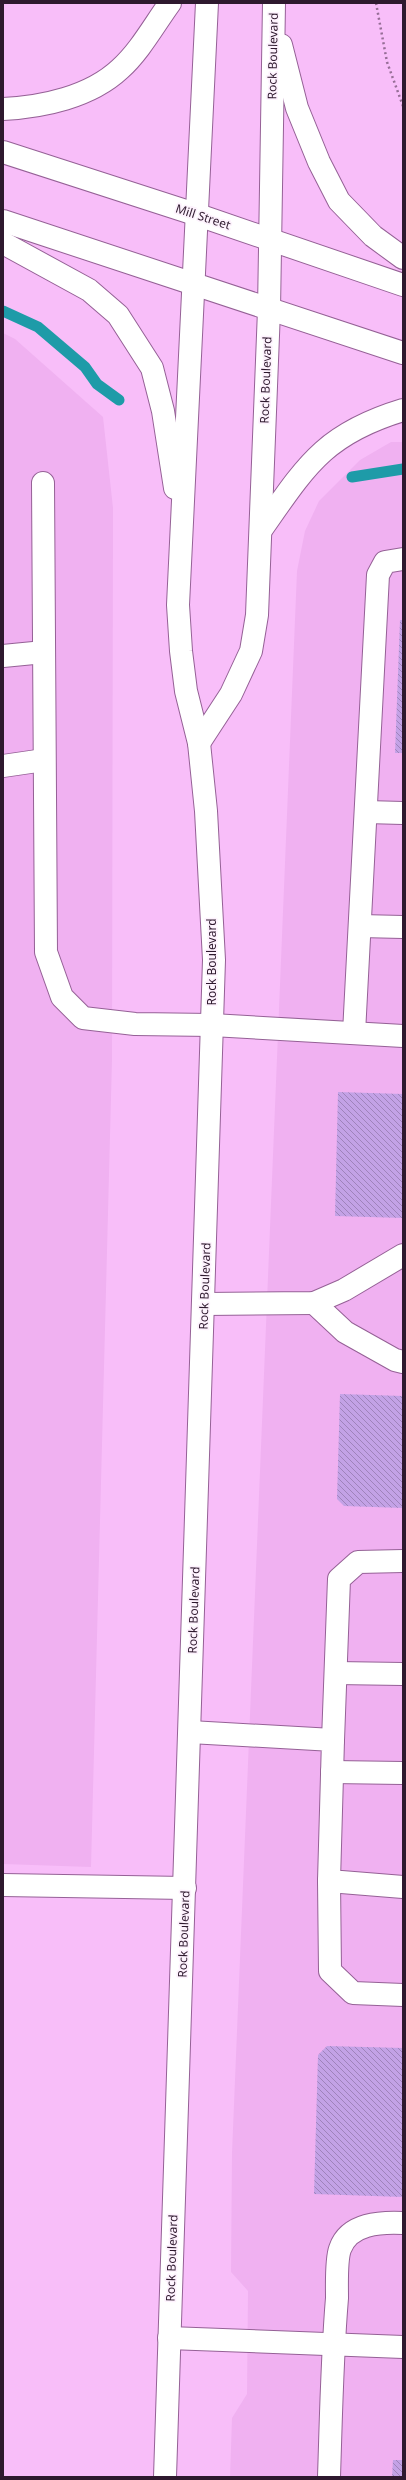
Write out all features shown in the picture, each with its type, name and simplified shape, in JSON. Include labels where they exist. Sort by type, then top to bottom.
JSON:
[{"type":"main road","points":[[3,109],[57,101],[93,88],[120,69],[140,47],[170,3]]},
{"type":"main road","name":"Rock Boulevard","points":[[165,2477],[214,960],[211,896],[199,743],[186,691],[181,651],[178,605],[198,215],[207,3]]},
{"type":"main road","points":[[274,10],[297,108],[322,169],[339,201],[373,236],[403,258]]},
{"type":"main road","name":"Rock Boulevard","points":[[199,743],[231,694],[251,651],[258,615],[269,310],[274,10]]},
{"type":"main road","name":"Mill Street","points":[[3,152],[198,215],[403,285]]},
{"type":"main road","points":[[3,221],[403,353]]},
{"type":"main road","points":[[3,243],[89,290],[113,310],[152,368],[163,411],[182,533]]},
{"type":"main road","points":[[261,530],[304,470],[323,451],[345,433],[373,419],[403,410]]},
{"type":"main road","points":[[43,483],[46,952],[62,997],[83,1018],[135,1024],[212,1025],[403,1036]]},
{"type":"main road","points":[[354,1033],[378,576],[385,562],[403,559]]},
{"type":"main road","points":[[3,656],[44,652]]},
{"type":"main road","points":[[3,766],[44,760]]},
{"type":"main road","points":[[366,812],[403,813]]},
{"type":"main road","points":[[360,926],[403,927]]},
{"type":"main road","points":[[204,1304],[314,1303],[344,1290],[403,1255]]},
{"type":"main road","points":[[314,1303],[345,1332],[395,1360],[403,1362]]},
{"type":"main road","points":[[403,1561],[358,1562],[339,1579],[329,1881],[330,1971],[353,1993],[403,1995]]},
{"type":"main road","points":[[336,1673],[403,1674]]},
{"type":"main road","points":[[190,1732],[333,1740]]},
{"type":"main road","points":[[332,1772],[403,1773]]},
{"type":"main road","points":[[329,1881],[403,1887]]},
{"type":"main road","points":[[3,1885],[185,1888]]},
{"type":"main road","points":[[329,2477],[333,2344],[340,2249],[350,2236],[361,2228],[377,2222],[403,2223]]},
{"type":"main road","points":[[170,2338],[403,2347]]},
{"type":"path","points":[[376,3],[387,62],[403,106]]},
{"type":"shaded area","points":[[3,333],[15,339],[103,417],[113,508],[112,1059],[91,1867],[3,1864]]},
{"type":"shaded area","points":[[391,442],[403,442],[403,2477],[230,2477],[232,2418],[247,2394],[248,2291],[231,2272],[232,2153],[297,571],[305,531],[319,501],[360,460]]},
{"type":"building","points":[[400,620],[403,620],[403,753],[395,753]]},
{"type":"building","points":[[338,1092],[403,1094],[403,1218],[335,1216]]},
{"type":"building","points":[[340,1394],[403,1396],[403,1508],[344,1506],[337,1499]]},
{"type":"building","points":[[327,2046],[403,2048],[403,2197],[314,2194],[318,2055]]},
{"type":"building","points":[[393,2460],[403,2460],[403,2477],[392,2477]]},
{"type":"waterway","points":[[3,311],[38,327],[85,367],[97,384],[119,400]]},
{"type":"waterway","points":[[352,477],[403,469]]}]
